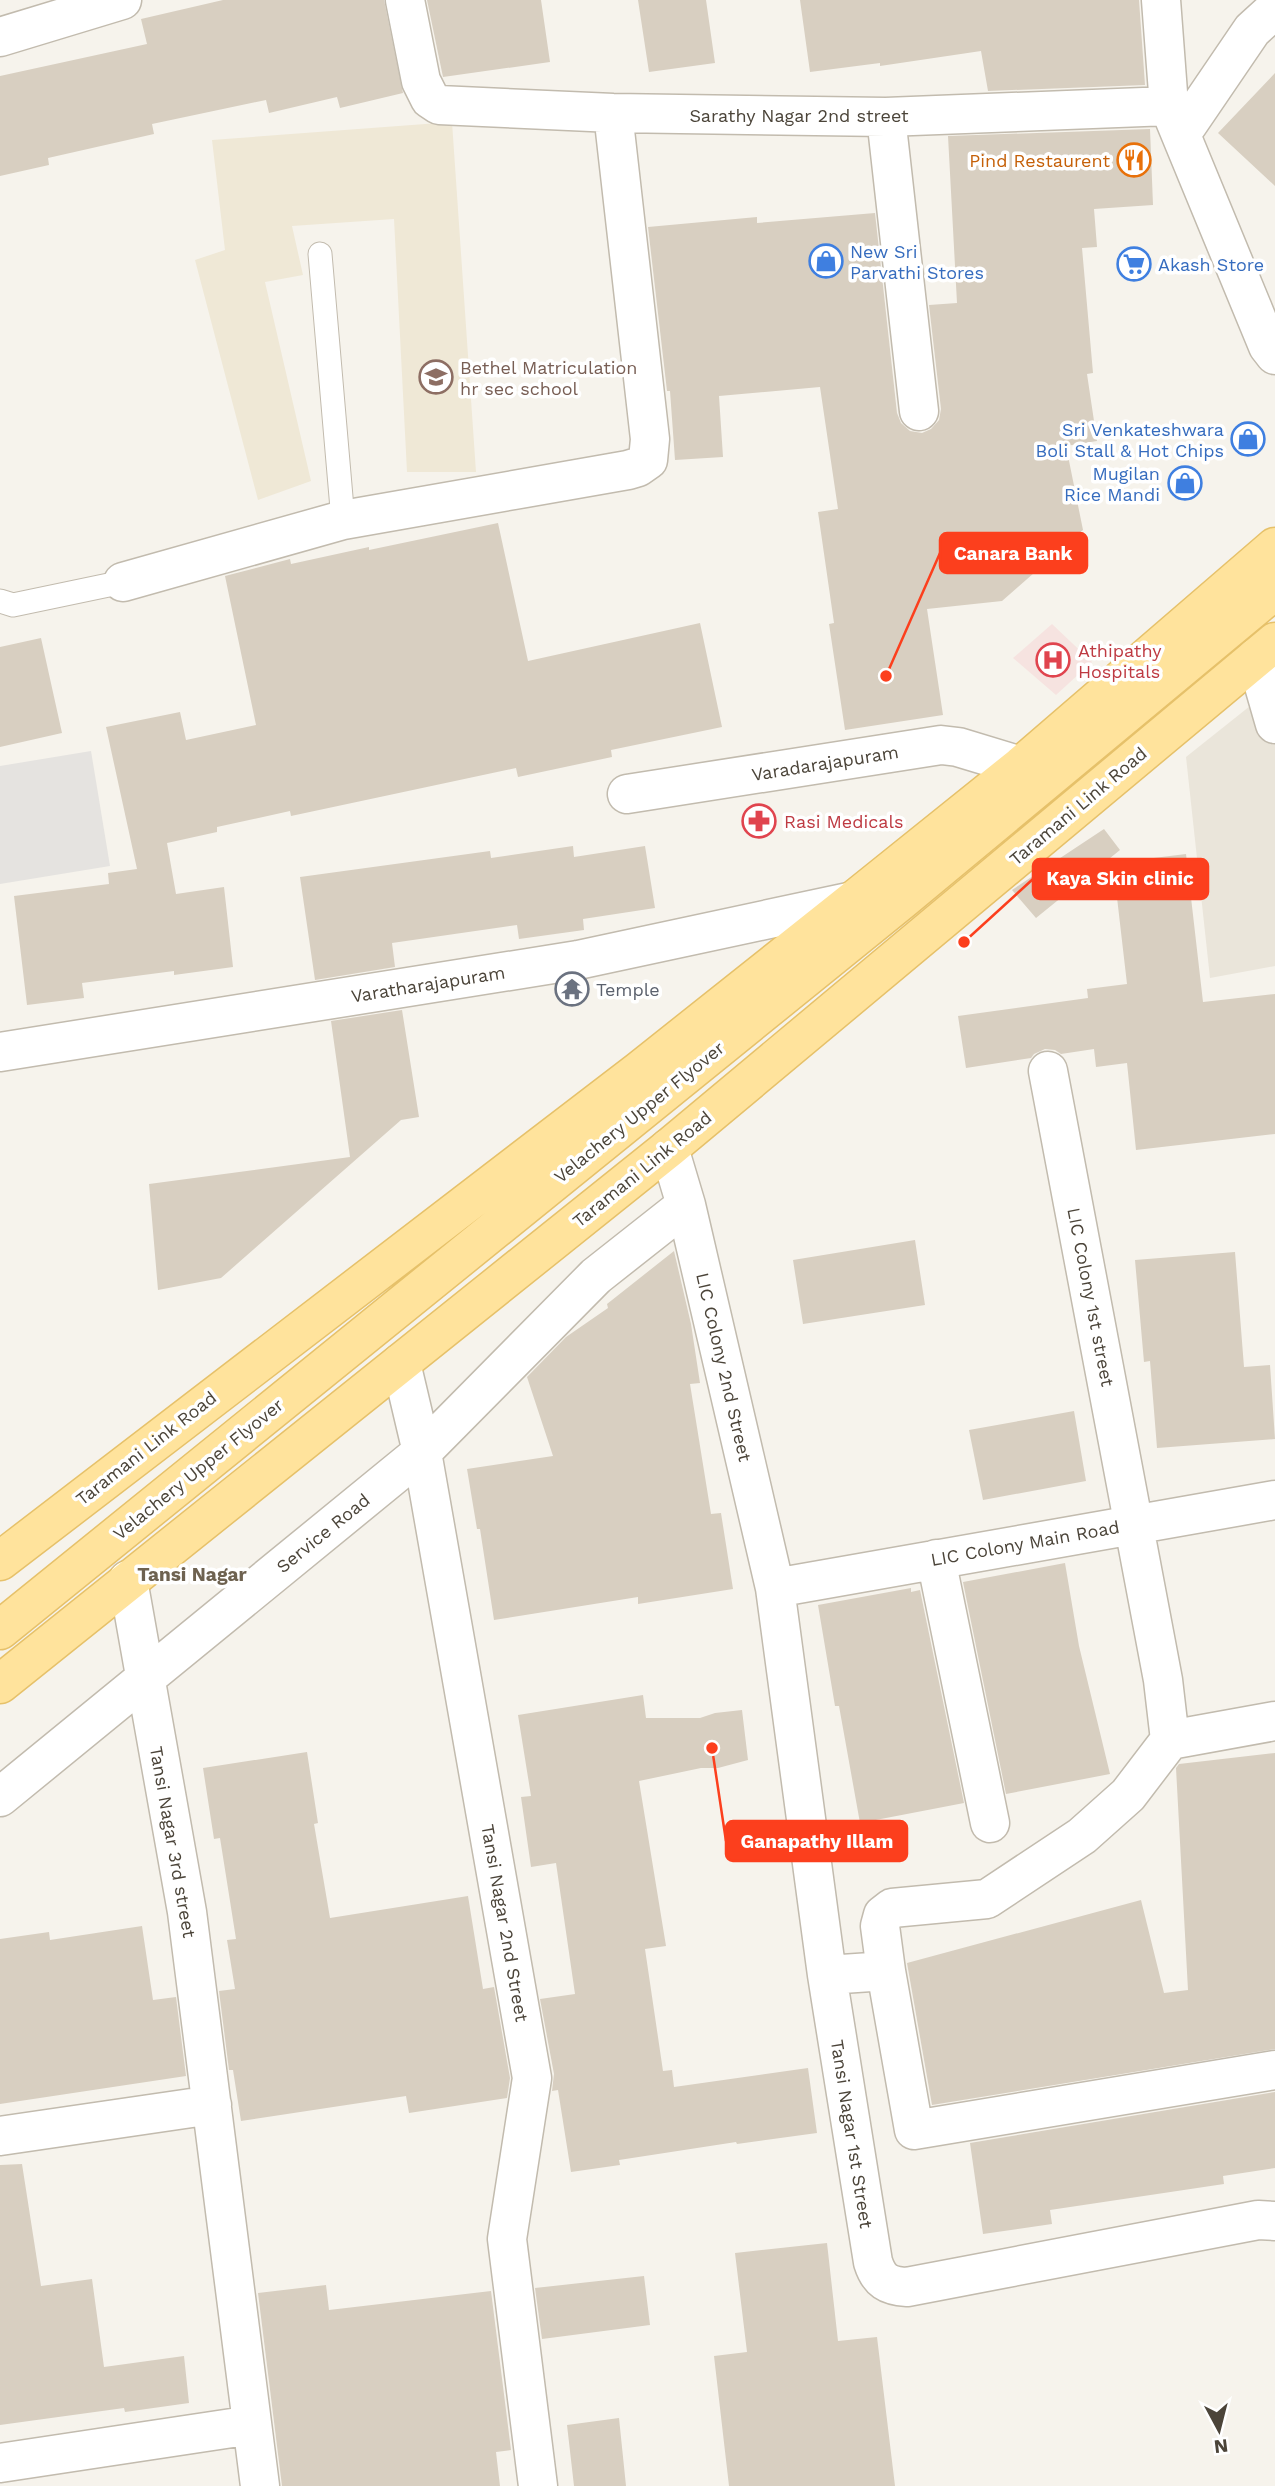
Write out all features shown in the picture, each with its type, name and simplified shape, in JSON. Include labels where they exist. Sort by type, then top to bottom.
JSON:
[{"type":"main road","name":"Taramani Link Road","points":[[0,1561],[639,1071],[853,901],[1021,766],[1275,547]]},
{"type":"main road","name":"Velachery Upper Flyover","points":[[0,1630],[904,899],[1275,590]]},
{"type":"main road","name":"Taramani Link Road","points":[[0,1684],[669,1148],[1265,650]]},
{"type":"street","points":[[0,37],[122,0]]},
{"type":"street","name":"Sarathy Nagar 2nd street","points":[[405,0],[421,81],[430,99],[439,105],[613,113],[1175,119]]},
{"type":"street","points":[[1161,0],[1175,119],[1268,346],[1275,355]]},
{"type":"street","points":[[1175,119],[1188,124],[1252,30],[1275,9]]},
{"type":"street","points":[[123,582],[343,520],[628,470],[648,460],[650,439],[613,113]]},
{"type":"street","points":[[886,117],[919,411]]},
{"type":"street","points":[[1265,650],[1275,721]]},
{"type":"street","name":"Varadarajapuram","points":[[627,794],[932,746],[958,747],[1021,766]]},
{"type":"street","name":"Varatharajapuram","points":[[1,1047],[578,961],[853,901]]},
{"type":"street","name":"LIC Colony 1st street","points":[[1048,1071],[1163,1680],[1170,1740]]},
{"type":"street","name":"LIC Colony 2nd Street","points":[[669,1148],[686,1205],[775,1588]]},
{"type":"street","name":"Service Road","points":[[0,1797],[422,1452],[596,1276],[686,1205]]},
{"type":"street","name":"Tansi Nagar 2nd Street","points":[[401,1363],[422,1452],[532,2078],[507,2239],[538,2486]]},
{"type":"street","name":"LIC Colony Main Road","points":[[775,1588],[1275,1500]]},
{"type":"street","points":[[936,1559],[990,1823]]},
{"type":"street","name":"Tansi Nagar 3rd street","points":[[128,1580],[187,1912],[260,2486]]},
{"type":"street","name":"Tansi Nagar 1st Street","points":[[775,1588],[827,1975],[876,2274],[885,2284],[908,2287],[1258,2220],[1275,2221]]},
{"type":"street","points":[[1275,1721],[1170,1740],[1128,1795],[1082,1836],[987,1899],[892,1908],[883,1915],[880,1926],[915,2130],[1275,2070]]},
{"type":"street","points":[[827,1975],[886,1971]]},
{"type":"street","points":[[0,2136],[212,2105]]},
{"type":"street","points":[[0,2463],[252,2426]]},
{"type":"lane","points":[[320,254],[343,520]]},
{"type":"lane","points":[[0,601],[13,605],[123,582]]},
{"type":"shaded area","name":"Bethel Matriculation hr sec school","points":[[452,122],[476,472],[407,472],[394,219],[292,226],[303,275],[265,282],[311,481],[258,500],[195,260],[225,250],[212,140]]},
{"type":"shaded area","name":"Athipathy Hospitals","points":[[1052,624],[1092,662],[1056,695],[1013,658]]},
{"type":"shaded area","points":[[1275,686],[1275,966],[1210,978],[1186,757]]},
{"type":"shaded area","points":[[91,751],[110,866],[0,884],[0,766]]},
{"type":"building","points":[[223,0],[384,0],[403,93],[340,108],[337,97],[269,113],[266,100],[152,124],[154,134],[48,158],[49,165],[0,176],[0,76],[147,44],[141,19]]},
{"type":"building","points":[[427,0],[541,0],[550,62],[443,77]]},
{"type":"building","points":[[638,0],[706,0],[715,63],[649,72]]},
{"type":"building","points":[[800,0],[1139,0],[1145,85],[988,91],[981,51],[880,66],[880,63],[810,72]]},
{"type":"building","points":[[1275,73],[1275,186],[1218,133]]},
{"type":"building","points":[[1150,129],[1153,205],[1094,209],[1097,247],[1082,248],[1093,373],[1087,374],[1097,441],[1066,446],[1083,530],[1002,601],[927,609],[943,715],[845,730],[829,624],[834,623],[818,512],[838,509],[820,387],[719,396],[723,457],[675,460],[670,391],[667,391],[648,227],[757,217],[757,223],[875,213],[897,413],[901,423],[910,431],[922,433],[931,429],[939,420],[941,409],[929,305],[957,303],[948,136]]},
{"type":"building","points":[[498,523],[528,661],[700,623],[722,727],[611,750],[612,757],[518,777],[516,768],[291,816],[290,811],[217,827],[217,832],[167,843],[176,894],[224,887],[233,967],[174,975],[174,971],[82,983],[84,998],[27,1005],[14,896],[109,884],[108,873],[137,869],[106,727],[180,712],[186,740],[256,725],[225,576],[290,559],[291,564]]},
{"type":"building","points":[[41,638],[62,733],[0,747],[0,647]]},
{"type":"building","points":[[1104,829],[1120,850],[1036,918],[1012,890]]},
{"type":"building","points":[[573,846],[574,857],[645,846],[655,908],[583,919],[584,930],[519,939],[517,925],[392,943],[395,967],[315,980],[300,877],[490,851],[491,858]]},
{"type":"building","points":[[1186,854],[1203,1002],[1275,994],[1275,1134],[1136,1150],[1127,1063],[1096,1067],[1094,1049],[1061,1054],[1045,1049],[1031,1058],[966,1068],[958,1016],[1088,998],[1087,989],[1127,984],[1113,863]]},
{"type":"building","points":[[402,1010],[419,1117],[401,1120],[221,1278],[158,1290],[149,1184],[350,1157],[331,1021]]},
{"type":"building","points":[[915,1240],[925,1305],[803,1324],[793,1260]]},
{"type":"building","points":[[674,1251],[691,1324],[700,1383],[690,1384],[711,1514],[721,1513],[733,1589],[638,1604],[638,1597],[494,1620],[480,1529],[477,1529],[467,1469],[553,1456],[527,1377],[566,1337],[608,1308],[607,1304]]},
{"type":"building","points":[[1235,1252],[1244,1367],[1270,1365],[1275,1439],[1157,1448],[1150,1361],[1144,1362],[1135,1260]]},
{"type":"building","points":[[1074,1411],[1086,1481],[983,1500],[969,1430]]},
{"type":"building","points":[[1065,1563],[1079,1646],[1110,1774],[1006,1794],[963,1582]]},
{"type":"building","points":[[911,1588],[911,1592],[920,1590],[964,1803],[860,1823],[839,1706],[835,1706],[818,1605]]},
{"type":"building","points":[[643,1695],[646,1718],[700,1718],[715,1713],[742,1710],[748,1760],[718,1768],[701,1768],[639,1781],[666,1946],[645,1949],[663,2071],[672,2070],[674,2087],[808,2068],[817,2133],[619,2160],[620,2165],[571,2172],[558,2090],[552,2091],[554,2074],[540,1999],[575,1994],[556,1863],[531,1867],[521,1797],[531,1796],[518,1715]]},
{"type":"building","points":[[307,1752],[318,1823],[314,1824],[330,1918],[468,1896],[483,1989],[494,1987],[510,2078],[507,2098],[409,2113],[406,2096],[241,2121],[233,2070],[229,2070],[219,1991],[235,1989],[227,1940],[236,1939],[220,1838],[214,1839],[203,1768]]},
{"type":"building","points":[[1275,1753],[1275,2049],[932,2105],[907,1963],[1141,1900],[1164,1993],[1188,1990],[1176,1768],[1179,1764]]},
{"type":"building","points":[[142,1926],[153,2000],[176,1997],[186,2076],[0,2104],[0,1939],[49,1932],[50,1940]]},
{"type":"building","points":[[1275,2092],[1275,2168],[1223,2176],[1224,2184],[1050,2210],[1052,2224],[983,2234],[970,2143]]},
{"type":"building","points":[[22,2164],[41,2286],[92,2279],[104,2367],[184,2356],[189,2403],[125,2412],[124,2408],[0,2425],[0,2165]]},
{"type":"building","points":[[827,2243],[838,2341],[877,2337],[895,2486],[729,2486],[714,2356],[747,2352],[735,2253]]},
{"type":"building","points":[[644,2276],[650,2325],[542,2339],[535,2288]]},
{"type":"building","points":[[326,2285],[329,2310],[491,2291],[511,2450],[496,2452],[500,2486],[282,2486],[258,2293]]},
{"type":"building","points":[[619,2418],[626,2486],[574,2486],[567,2425]]},
{"type":"place","name":"Pind Restaurent","points":[[1134,160]]},
{"type":"place","name":"New Sri Parvathi Stores","points":[[826,261]]},
{"type":"place","name":"Akash Store","points":[[1134,264]]},
{"type":"place","name":"Bethel Matriculation hr sec school","points":[[436,377]]},
{"type":"place","name":"Sri Venkateshwara Boli Stall & Hot Chips","points":[[1248,439]]},
{"type":"place","name":"Mugilan Rice Mandi","points":[[1185,483]]},
{"type":"place","name":"Athipathy Hospitals","points":[[1053,660]]},
{"type":"place","name":"Canara Bank","points":[[886,676]]},
{"type":"place","name":"Rasi Medicals","points":[[759,821]]},
{"type":"place","name":"Kaya Skin clinic","points":[[964,942]]},
{"type":"place","name":"Temple","points":[[572,989]]},
{"type":"place","name":"Ganapathy Illam","points":[[712,1748]]},
{"type":"district","name":"Tansi Nagar","points":[[192,1574]]}]
